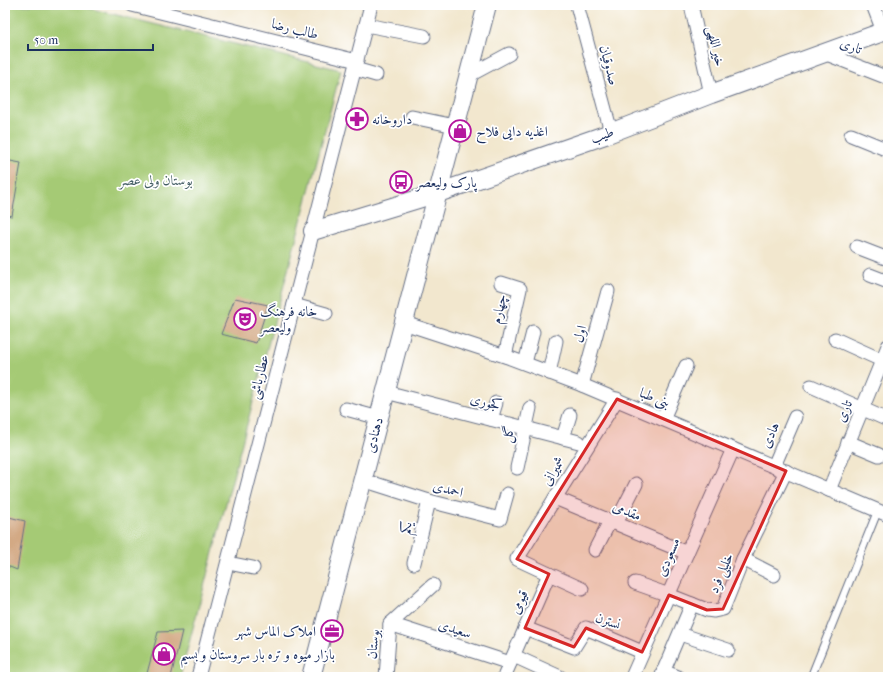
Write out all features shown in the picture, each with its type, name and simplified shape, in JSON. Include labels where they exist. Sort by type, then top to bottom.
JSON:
[{"type":"main road","name":"دهنادی","points":[[311,677],[487,5]]},
{"type":"main road","name":"طیب","points":[[313,231],[438,193],[611,132],[886,30]]},
{"type":"street","name":"عطارباشی","points":[[198,677],[371,5]]},
{"type":"street","name":"صدوقیان","points":[[577,5],[611,132]]},
{"type":"street","name":"خیر اللهی","points":[[691,5],[711,94]]},
{"type":"street","points":[[873,5],[886,30]]},
{"type":"street","name":"طالب رضا","points":[[137,6],[356,65],[376,75]]},
{"type":"street","points":[[366,25],[424,36]]},
{"type":"street","name":"تاری","points":[[824,53],[888,78]]},
{"type":"street","points":[[468,76],[509,54]]},
{"type":"street","points":[[412,117],[455,126]]},
{"type":"street","points":[[851,135],[887,148]]},
{"type":"street","points":[[856,247],[888,260]]},
{"type":"street","points":[[870,275],[888,282]]},
{"type":"street","name":"چهارم","points":[[501,283],[520,289],[506,356]]},
{"type":"street","name":"اول","points":[[582,385],[608,291]]},
{"type":"street","points":[[294,306],[326,314]]},
{"type":"street","name":"بنی طبا","points":[[404,322],[506,356],[582,385],[883,513]]},
{"type":"street","points":[[525,363],[533,332]]},
{"type":"street","points":[[835,339],[885,361]]},
{"type":"street","points":[[549,373],[556,341]]},
{"type":"street","name":"تاری","points":[[829,490],[848,442],[885,361],[888,346]]},
{"type":"street","points":[[663,419],[686,366]]},
{"type":"street","points":[[811,386],[888,420]]},
{"type":"street","name":"کجوری","points":[[386,392],[579,442]]},
{"type":"street","name":"شمیرانی","points":[[549,574],[517,559],[617,399]]},
{"type":"street","points":[[491,419],[496,403]]},
{"type":"street","name":"گل","points":[[517,468],[530,408]]},
{"type":"street","points":[[346,409],[379,418]]},
{"type":"street","points":[[563,438],[570,415]]},
{"type":"street","name":"هادی","points":[[780,468],[795,417]]},
{"type":"street","points":[[848,442],[879,455]]},
{"type":"street","name":"مسعودی","points":[[632,677],[733,449]]},
{"type":"street","name":"خلیلی فرد","points":[[662,674],[692,604],[707,610],[714,611],[722,609],[780,468]]},
{"type":"street","name":"احمدی","points":[[362,480],[429,501],[500,519],[507,494]]},
{"type":"street","points":[[595,550],[636,484]]},
{"type":"street","name":"مقدمی","points":[[555,498],[687,553]]},
{"type":"street","name":"یکم","points":[[414,564],[429,501]]},
{"type":"street","points":[[743,560],[774,575]]},
{"type":"street","points":[[228,563],[253,568]]},
{"type":"street","points":[[549,574],[582,588]]},
{"type":"street","name":"قیومی","points":[[504,677],[549,574]]},
{"type":"street","points":[[635,583],[692,604]]},
{"type":"street","name":"بوستان","points":[[386,677],[390,624],[433,584]]},
{"type":"street","name":"سعیدی","points":[[390,624],[512,660],[560,677]]},
{"type":"street","name":"نسترن","points":[[525,628],[574,647],[586,628],[642,652]]},
{"type":"street","points":[[680,634],[728,650]]},
{"type":"street","points":[[662,674],[678,677]]},
{"type":"lane","points":[[811,677],[883,513]]},
{"type":"highlighted area","points":[[617,399],[786,471],[723,609],[707,610],[669,595],[642,652],[586,628],[574,647],[525,628],[549,574],[517,559]]},
{"type":"green space","name":"بوستان ولی عصر","points":[[5,5],[76,5],[341,70],[180,677],[5,677]]},
{"type":"building","points":[[5,160],[21,163],[12,216],[5,215]]},
{"type":"building","name":"خانه فرهنگ ولیعصر","points":[[235,298],[268,305],[256,343],[221,334]]},
{"type":"building","points":[[5,516],[25,521],[17,570],[5,565]]},
{"type":"building","name":"بازار میوه و تره بار سروستان و بسیم","points":[[182,631],[171,677],[146,677],[158,632]]},
{"type":"place","name":"داروخانه","points":[[357,119]]},
{"type":"place","name":"اغذیه دایی فلاح","points":[[460,131]]},
{"type":"place","name":"پارک ولیعصر","points":[[401,182]]},
{"type":"place","name":"خانه فرهنگ ولیعصر","points":[[245,319]]},
{"type":"place","name":"املاک الماس شهر","points":[[332,631]]},
{"type":"place","name":"بازار میوه و تره بار سروستان و بسیم","points":[[164,654]]}]
